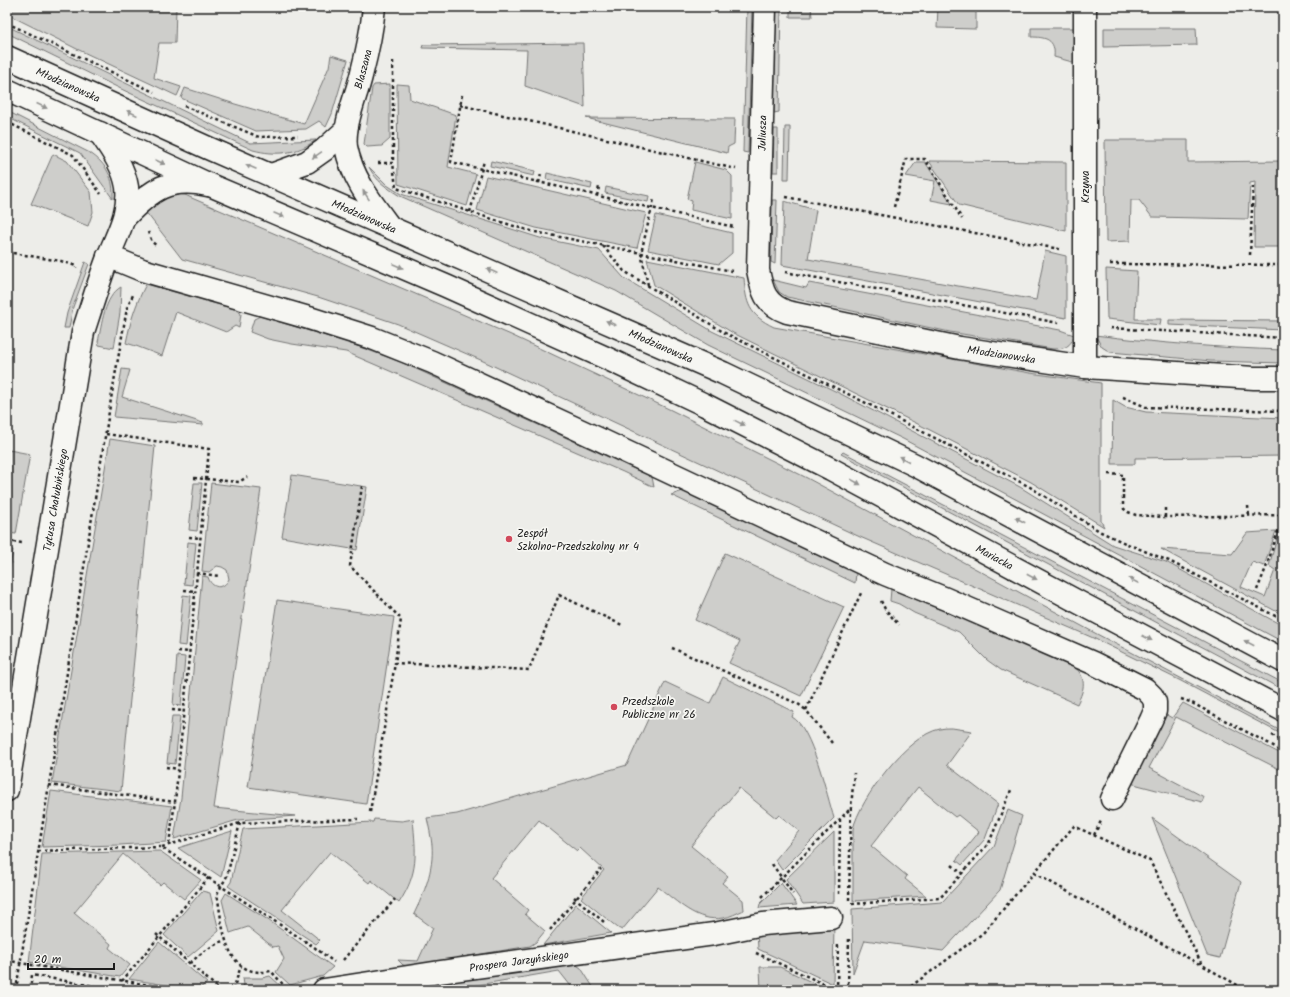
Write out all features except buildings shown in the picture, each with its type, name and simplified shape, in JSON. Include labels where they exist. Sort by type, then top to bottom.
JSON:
[{"type":"main road","name":"Blaszana","points":[[346,138],[367,56],[374,7]]},
{"type":"main road","name":"Juliusza","points":[[759,268],[765,7]]},
{"type":"main road","name":"Krzywa","points":[[1085,7],[1085,367]]},
{"type":"main road","name":"Młodzianowska","points":[[7,53],[16,60],[208,148],[723,373],[860,437],[1283,661]]},
{"type":"main road","points":[[7,90],[210,185]]},
{"type":"main road","name":"Tytusa Chałubińskiego","points":[[7,790],[82,340],[97,286],[125,216],[127,187],[123,173],[118,161],[100,133]]},
{"type":"main road","points":[[271,175],[307,162],[324,150],[346,138],[354,170],[362,188],[389,226]]},
{"type":"main road","name":"Tytusa Chałubińskiego","points":[[125,216],[151,193],[168,185],[180,182],[210,185]]},
{"type":"main road","name":"Mariacka","points":[[210,185],[453,290],[606,358],[705,405],[830,469],[1283,710]]},
{"type":"main road","points":[[108,256],[142,270],[309,318],[372,338],[432,362],[608,443],[872,568],[1093,663],[1145,689],[1152,696],[1155,702],[1155,711],[1112,799]]},
{"type":"main road","name":"Młodzianowska","points":[[759,268],[760,281],[767,300],[774,306],[787,312],[960,348],[1085,367],[1254,378],[1283,378]]},
{"type":"main road","name":"Prospera Jarzyńskiego","points":[[324,990],[440,972],[714,934],[763,924],[831,918]]},
{"type":"path","points":[[7,23],[156,94]]},
{"type":"path","points":[[393,53],[393,163],[396,188],[470,212],[535,232],[602,246],[641,253],[778,271],[1070,325],[1283,338]]},
{"type":"path","points":[[462,95],[451,162],[736,228]]},
{"type":"path","points":[[177,104],[259,137],[298,136]]},
{"type":"path","points":[[460,105],[738,170]]},
{"type":"path","points":[[7,122],[73,155],[103,196]]},
{"type":"path","points":[[346,138],[371,162],[393,163]]},
{"type":"path","points":[[894,207],[906,159],[925,159],[962,219]]},
{"type":"path","points":[[470,212],[484,161]]},
{"type":"path","points":[[538,183],[541,174]]},
{"type":"path","points":[[1250,255],[1253,186]]},
{"type":"path","points":[[597,196],[600,187]]},
{"type":"path","points":[[784,196],[1066,250]]},
{"type":"path","points":[[648,285],[641,253],[654,199]]},
{"type":"path","points":[[16,990],[48,785],[128,308],[152,242]]},
{"type":"path","points":[[602,246],[624,271],[725,333],[1030,487],[1101,532],[1169,561],[1283,620]]},
{"type":"path","points":[[76,266],[79,260]]},
{"type":"path","points":[[1106,264],[1283,265]]},
{"type":"path","points":[[1120,395],[1146,407],[1283,411]]},
{"type":"path","points":[[106,434],[209,449],[175,802],[169,844]]},
{"type":"path","points":[[1108,474],[1123,475],[1124,509],[1136,515],[1283,515]]},
{"type":"path","points":[[194,478],[239,482],[248,477]]},
{"type":"path","points":[[362,486],[350,566],[401,619],[370,812]]},
{"type":"path","points":[[1248,506],[1249,516]]},
{"type":"path","points":[[1164,508],[1165,516]]},
{"type":"path","points":[[1257,590],[1279,528]]},
{"type":"path","points":[[189,537],[200,538]]},
{"type":"path","points":[[7,540],[24,544]]},
{"type":"path","points":[[806,710],[872,568]]},
{"type":"path","points":[[197,573],[219,576]]},
{"type":"path","points":[[184,590],[195,591]]},
{"type":"path","points":[[395,663],[529,670],[559,596],[622,625]]},
{"type":"path","points":[[672,648],[798,704],[806,710],[832,743]]},
{"type":"path","points":[[178,651],[190,652]]},
{"type":"path","points":[[1152,696],[1177,698],[1190,702],[1283,751]]},
{"type":"path","points":[[172,710],[184,711]]},
{"type":"path","points":[[166,767],[178,769]]},
{"type":"path","points":[[757,902],[850,808],[854,773]]},
{"type":"path","points":[[48,785],[175,802]]},
{"type":"path","points":[[849,904],[940,898],[989,843],[1010,790]]},
{"type":"path","points":[[38,851],[161,847],[240,823],[358,819]]},
{"type":"path","points":[[240,823],[227,876],[217,894],[226,939],[231,954],[241,966],[256,972],[271,971],[288,990],[302,986]]},
{"type":"path","points":[[906,990],[983,933],[1074,826],[1150,861],[1202,965]]},
{"type":"path","points":[[161,847],[314,947],[338,966],[366,930],[395,899]]},
{"type":"path","points":[[772,864],[794,896]]},
{"type":"path","points":[[952,865],[962,874]]},
{"type":"path","points":[[548,932],[601,869]]},
{"type":"path","points":[[1034,873],[1246,990]]},
{"type":"path","points":[[122,980],[209,877]]},
{"type":"path","points":[[156,934],[220,990]]},
{"type":"path","points":[[190,963],[216,944],[226,939]]},
{"type":"path","points":[[750,950],[837,990]]},
{"type":"path","points":[[7,960],[178,990]]},
{"type":"path","points":[[233,990],[241,966]]},
{"type":"path","points":[[30,990],[32,975],[116,990]]},
{"type":"shaded area","points":[[7,7],[176,7],[175,43],[159,43],[154,78],[181,87],[177,96],[7,14]]},
{"type":"shaded area","points":[[317,7],[362,7],[362,11],[324,12],[317,11]]},
{"type":"shaded area","points":[[747,7],[752,7],[748,153],[743,152]]},
{"type":"shaded area","points":[[776,7],[781,7],[779,112],[774,113]]},
{"type":"shaded area","points":[[790,7],[811,7],[812,17],[790,17]]},
{"type":"shaded area","points":[[938,7],[976,7],[976,29],[937,28]]},
{"type":"shaded area","points":[[7,26],[250,143],[316,140],[309,145],[294,151],[270,153],[253,150],[119,88],[7,33]]},
{"type":"shaded area","points":[[1031,28],[1075,28],[1076,63],[1054,57],[1053,46],[1051,43],[1045,39],[1031,37]]},
{"type":"shaded area","points":[[1104,28],[1196,28],[1197,45],[1104,47]]},
{"type":"shaded area","points":[[583,43],[585,107],[525,86],[527,50],[422,48],[423,45]]},
{"type":"shaded area","points":[[331,55],[348,60],[332,114],[326,127],[319,121],[306,129],[256,131],[181,98],[185,88],[304,124],[329,67]]},
{"type":"shaded area","points":[[390,84],[390,139],[382,146],[367,147],[364,144],[372,88],[374,85]]},
{"type":"shaded area","points":[[397,84],[409,85],[410,99],[456,115],[448,167],[476,174],[467,206],[398,184]]},
{"type":"shaded area","points":[[7,111],[96,157],[105,167],[111,179],[113,199],[80,153],[7,117]]},
{"type":"shaded area","points":[[586,118],[735,119],[734,144],[728,147],[727,153]]},
{"type":"shaded area","points":[[785,127],[790,127],[789,179],[784,179]]},
{"type":"shaded area","points":[[774,129],[778,129],[778,172],[773,172]]},
{"type":"shaded area","points":[[1105,140],[1188,140],[1188,162],[1283,161],[1283,247],[1254,247],[1255,182],[1250,183],[1248,219],[1152,217],[1139,200],[1131,200],[1130,241],[1106,242]]},
{"type":"shaded area","points":[[53,154],[67,161],[91,192],[93,212],[88,226],[31,204]]},
{"type":"shaded area","points":[[491,161],[535,171],[534,176],[490,166]]},
{"type":"shaded area","points":[[929,161],[1066,162],[1066,231],[959,205]]},
{"type":"shaded area","points":[[695,162],[726,170],[732,176],[732,219],[691,210],[692,201],[687,199]]},
{"type":"shaded area","points":[[916,162],[925,162],[952,204],[931,200],[935,181],[906,176]]},
{"type":"shaded area","points":[[369,167],[387,185],[401,194],[540,238],[599,250],[624,278],[712,331],[837,392],[1020,487],[1113,545],[1166,562],[1283,626],[1283,642],[903,439],[708,345],[616,291],[400,196],[378,180]]},
{"type":"shaded area","points":[[547,173],[592,184],[591,189],[546,179]]},
{"type":"shaded area","points":[[486,176],[646,213],[637,248],[536,228],[477,210]]},
{"type":"shaded area","points":[[606,187],[649,196],[648,202],[605,193]]},
{"type":"shaded area","points":[[176,194],[185,195],[511,335],[671,410],[807,478],[1093,632],[1283,732],[1283,735],[1179,680],[1091,637],[860,537],[483,361],[398,324],[318,297],[182,259],[145,211],[157,200]]},
{"type":"shaded area","points":[[772,200],[777,200],[775,264],[771,262]]},
{"type":"shaded area","points":[[784,201],[816,210],[808,259],[1036,300],[1045,251],[1066,256],[1066,318],[782,265]]},
{"type":"shaded area","points":[[656,215],[732,233],[732,253],[719,264],[648,250]]},
{"type":"shaded area","points":[[647,259],[744,278],[746,295],[750,308],[759,318],[774,327],[1030,373],[1101,383],[1101,521],[1104,527],[1031,482],[926,428],[733,333],[654,285]]},
{"type":"shaded area","points":[[85,262],[89,264],[73,307],[69,328],[64,328],[67,313]]},
{"type":"shaded area","points":[[1106,269],[1137,271],[1135,319],[1161,319],[1160,325],[1107,319]]},
{"type":"shaded area","points":[[773,280],[806,288],[809,283],[1060,330],[1074,335],[1069,345],[1053,349],[950,332],[787,297],[779,292]]},
{"type":"shaded area","points":[[146,284],[238,310],[241,314],[239,328],[235,326],[226,332],[176,312],[162,356],[126,343],[134,313]]},
{"type":"shaded area","points":[[121,287],[120,313],[114,348],[99,345],[98,342],[107,304],[115,291]]},
{"type":"shaded area","points":[[260,316],[346,342],[401,362],[652,477],[654,487],[623,472],[346,352],[268,339],[250,332],[254,319]]},
{"type":"shaded area","points":[[1169,320],[1283,321],[1283,330],[1169,325]]},
{"type":"shaded area","points":[[1095,335],[1189,345],[1283,350],[1283,363],[1211,361],[1110,352],[1102,347]]},
{"type":"shaded area","points":[[122,369],[130,370],[122,397],[203,423],[203,425],[114,417]]},
{"type":"shaded area","points":[[1113,400],[1125,407],[1146,412],[1283,418],[1283,456],[1135,458],[1135,464],[1112,464]]},
{"type":"shaded area","points":[[110,439],[155,446],[121,791],[52,783]]},
{"type":"shaded area","points":[[9,450],[30,454],[16,534],[7,533],[7,461]]},
{"type":"shaded area","points":[[843,452],[1283,683],[1283,690],[841,454]]},
{"type":"shaded area","points":[[292,475],[367,487],[357,550],[282,537]]},
{"type":"shaded area","points":[[194,483],[202,483],[197,531],[189,530]]},
{"type":"shaded area","points":[[211,483],[261,489],[214,808],[296,816],[238,820],[174,839],[181,798],[202,576],[208,577],[212,584],[217,587],[224,585],[229,579],[227,570],[222,567],[217,566],[209,572],[202,571]]},
{"type":"shaded area","points":[[683,491],[856,573],[855,583],[671,495]]},
{"type":"shaded area","points":[[1276,531],[1264,566],[1252,562],[1241,587],[1265,597],[1275,570],[1269,566],[1279,531],[1283,532],[1283,615],[1161,549],[1232,554],[1247,533]]},
{"type":"shaded area","points":[[188,542],[196,543],[192,585],[184,584]]},
{"type":"shaded area","points":[[7,549],[13,550],[7,586]]},
{"type":"shaded area","points":[[725,553],[844,607],[801,696],[729,663],[740,641],[695,620]]},
{"type":"shaded area","points":[[891,589],[1073,665],[1081,674],[1083,679],[1082,693],[1077,704],[1001,670],[987,660],[959,632],[890,601]]},
{"type":"shaded area","points":[[183,595],[191,596],[186,646],[178,645]]},
{"type":"shaded area","points":[[277,600],[394,617],[366,804],[248,787]]},
{"type":"shaded area","points":[[177,656],[185,657],[181,706],[173,705]]},
{"type":"shaded area","points":[[723,677],[794,712],[792,717],[799,723],[806,734],[818,763],[834,818],[782,870],[775,860],[799,831],[779,815],[776,818],[739,788],[691,846],[728,876],[722,883],[743,900],[744,910],[723,918],[714,919],[705,917],[688,910],[658,887],[622,930],[581,898],[604,870],[580,848],[577,851],[539,820],[491,878],[528,910],[525,914],[545,931],[536,942],[530,946],[408,966],[403,965],[398,960],[418,961],[433,928],[414,914],[425,890],[430,872],[432,845],[427,818],[457,814],[627,765],[665,682],[710,703]]},
{"type":"shaded area","points":[[1183,703],[1283,755],[1283,771],[1176,717],[1149,768],[1204,797],[1202,802],[1130,783],[1165,714],[1172,718]]},
{"type":"shaded area","points":[[172,716],[180,716],[175,764],[167,763]]},
{"type":"shaded area","points":[[952,728],[972,731],[947,765],[998,804],[985,839],[962,865],[956,860],[979,832],[958,815],[955,817],[918,787],[871,846],[907,876],[905,879],[926,896],[853,901],[853,829],[857,816],[865,802],[887,770],[913,743],[927,734],[940,729]]},
{"type":"shaded area","points":[[51,791],[172,806],[166,842],[42,847]]},
{"type":"shaded area","points":[[1008,810],[1022,816],[1000,890],[943,951],[865,940],[853,973],[852,909],[942,902],[994,846]]},
{"type":"shaded area","points":[[1152,818],[1241,882],[1220,958],[1207,955]]},
{"type":"shaded area","points":[[374,819],[402,821],[413,819],[415,862],[410,882],[399,903],[371,880],[369,883],[330,852],[282,910],[320,940],[316,944],[228,886],[231,882],[243,829],[373,822]]},
{"type":"shaded area","points":[[232,831],[221,877],[178,848]]},
{"type":"shaded area","points":[[834,832],[834,902],[803,904],[786,879]]},
{"type":"shaded area","points":[[160,851],[201,880],[184,899],[163,882],[160,885],[123,854],[74,913],[111,944],[109,948],[130,965],[120,977],[29,962],[42,854]]},
{"type":"shaded area","points":[[781,883],[797,905],[759,908],[760,904]]},
{"type":"shaded area","points":[[202,891],[210,893],[219,931],[188,957],[164,935]]},
{"type":"shaded area","points":[[226,893],[268,920],[333,967],[323,976],[290,985],[276,972],[284,959],[278,946],[273,947],[248,927],[230,933],[222,900]]},
{"type":"shaded area","points":[[576,904],[611,933],[543,945]]},
{"type":"shaded area","points":[[834,923],[833,984],[758,949],[757,931]]},
{"type":"shaded area","points":[[159,942],[207,983],[197,990],[129,979]]},
{"type":"shaded area","points":[[575,964],[581,968],[595,990],[574,990],[559,971],[449,990],[391,990]]},
{"type":"shaded area","points":[[760,967],[780,967],[828,990],[761,990]]},
{"type":"shaded area","points":[[270,976],[282,987],[271,990],[240,990],[244,985],[243,978],[262,978]]},
{"type":"place","name":"Zespół Szkolno-Przedszkolny nr 4","points":[[509,539]]},
{"type":"place","name":"Przedszkole Publiczne nr 26","points":[[614,707]]}]
